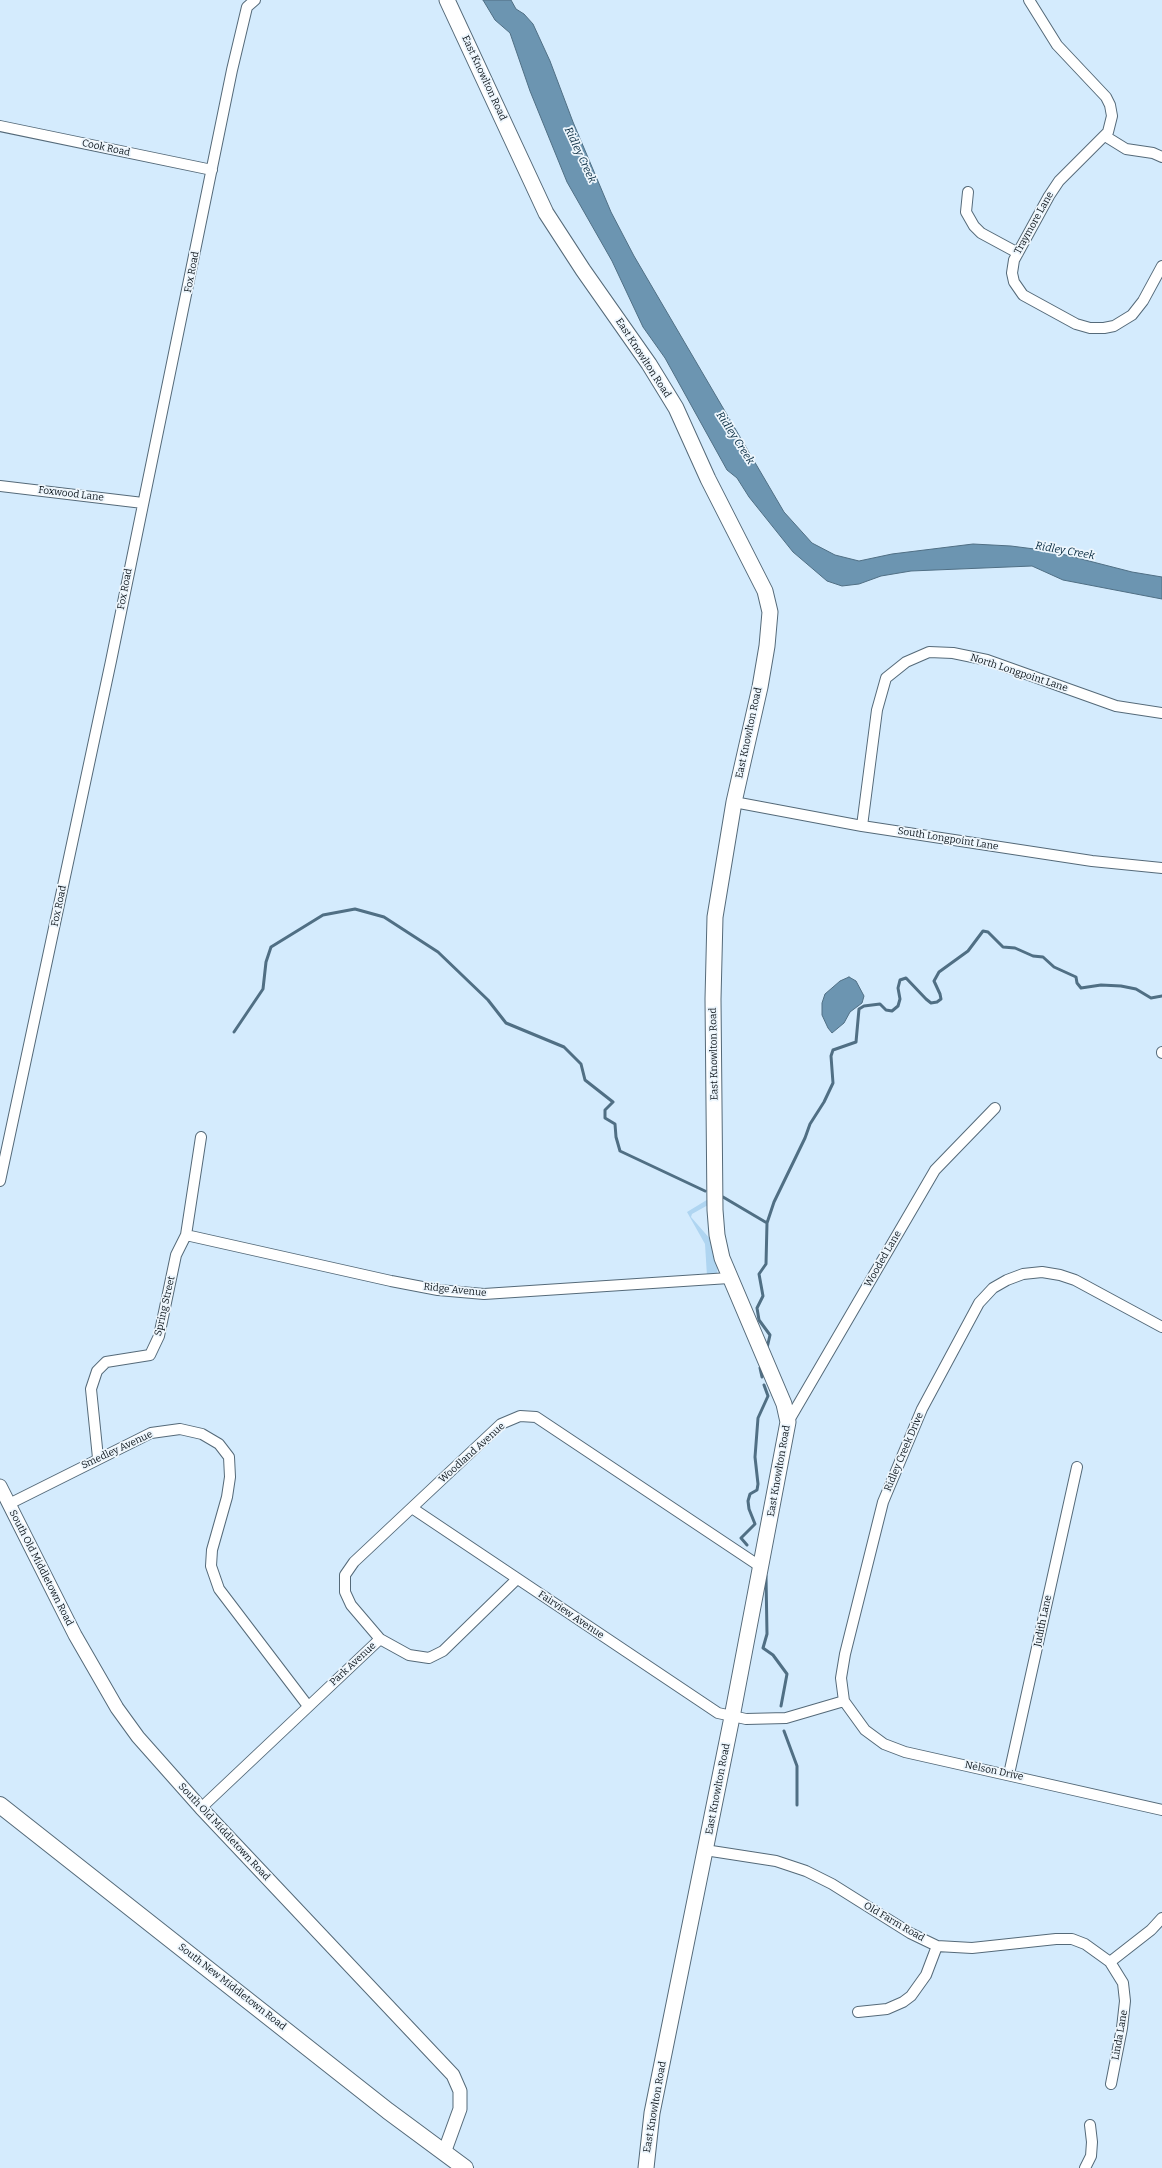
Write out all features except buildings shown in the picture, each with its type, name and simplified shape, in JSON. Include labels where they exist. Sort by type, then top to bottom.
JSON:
[{"type":"main road","name":"East Knowlton Road","points":[[447,0],[546,213],[583,270],[649,364],[676,408],[708,479],[765,591],[770,612],[767,646],[734,802],[715,916],[713,999],[716,1223],[718,1247],[729,1278],[784,1404],[788,1422],[732,1717],[652,2113],[646,2168]]},
{"type":"main road","name":"South New Middletown Road","points":[[0,1805],[465,2168]]},
{"type":"street","name":"Traymore Lane","points":[[1029,0],[1057,45],[1103,94],[1110,105],[1111,125],[1105,136],[1054,188],[1013,264],[1012,273],[1016,286],[1023,295],[1076,324],[1094,328],[1114,326],[1132,315],[1143,301],[1162,266]]},
{"type":"street","name":"Fox Road","points":[[0,1181],[247,2]]},
{"type":"street","name":"Cook Road","points":[[0,126],[212,170]]},
{"type":"street","points":[[1105,136],[1126,149],[1153,153],[1162,157]]},
{"type":"street","points":[[968,192],[966,212],[974,226],[981,233],[1018,253]]},
{"type":"street","name":"Foxwood Lane","points":[[0,486],[143,503]]},
{"type":"street","name":"North Longpoint Lane","points":[[862,826],[877,710],[886,678],[906,662],[929,652],[953,653],[987,660],[1116,706],[1162,713]]},
{"type":"street","name":"South Longpoint Lane","points":[[734,802],[862,826],[1092,861],[1162,868]]},
{"type":"street","name":"Wooded Lane","points":[[788,1422],[935,1170],[994,1108]]},
{"type":"street","name":"Spring Street","points":[[98,1458],[91,1389],[97,1371],[106,1362],[150,1355],[159,1336],[176,1255],[186,1235],[201,1137]]},
{"type":"street","name":"Ridge Avenue","points":[[186,1235],[391,1282],[438,1290],[484,1294],[729,1278]]},
{"type":"street","name":"Ridley Creek Drive","points":[[844,1701],[842,1678],[845,1654],[883,1502],[922,1409],[979,1303],[993,1288],[1007,1280],[1023,1274],[1042,1272],[1060,1275],[1075,1280],[1162,1328]]},
{"type":"street","name":"Woodland Avenue","points":[[380,1639],[351,1605],[345,1592],[345,1575],[354,1562],[501,1424],[520,1416],[536,1417],[761,1568]]},
{"type":"street","name":"Smedley Avenue","points":[[9,1504],[98,1458],[152,1433],[180,1429],[202,1434],[219,1444],[229,1457],[230,1477],[227,1497],[212,1550],[211,1566],[219,1589],[308,1706]]},
{"type":"street","name":"Judith Lane","points":[[1010,1774],[1077,1467]]},
{"type":"street","name":"South Old Middletown Road","points":[[0,1486],[74,1635],[118,1708],[138,1737],[201,1808],[453,2075],[460,2092],[460,2109],[444,2153]]},
{"type":"street","name":"Fairview Avenue","points":[[412,1508],[718,1713],[732,1717]]},
{"type":"street","name":"Park Avenue","points":[[201,1808],[380,1639],[409,1655],[429,1658],[443,1651],[517,1579]]},
{"type":"street","points":[[732,1717],[766,1720],[786,1718],[844,1701]]},
{"type":"street","name":"Nelson Drive","points":[[844,1701],[865,1730],[884,1744],[905,1752],[1010,1774],[1162,1810]]},
{"type":"street","name":"Old Farm Road","points":[[705,1850],[776,1861],[806,1871],[832,1884],[910,1933],[937,1946],[972,1948],[1056,1939],[1072,1939],[1086,1944],[1110,1962]]},
{"type":"street","points":[[1110,1962],[1151,1930],[1162,1918]]},
{"type":"street","points":[[858,2012],[887,2008],[903,2002],[911,1996],[926,1975],[937,1946]]},
{"type":"street","name":"Linda Lane","points":[[1110,1962],[1123,1983],[1125,2001],[1122,2028],[1111,2084]]},
{"type":"street","points":[[1085,2168],[1090,2156],[1092,2142],[1090,2125]]},
{"type":"shaded area","points":[[710,1198],[708,1205],[692,1214],[691,1217],[711,1240],[718,1266],[717,1274],[707,1276],[705,1244],[687,1212]]},
{"type":"water","name":"Ridley Creek","points":[[483,0],[511,0],[516,9],[524,14],[533,24],[550,61],[573,122],[611,212],[634,256],[784,512],[812,543],[835,555],[859,561],[892,554],[973,544],[1011,546],[1050,551],[1132,572],[1162,577],[1162,599],[1063,580],[1032,566],[911,571],[881,576],[859,584],[842,586],[827,581],[793,552],[749,497],[737,478],[727,470],[665,358],[643,327],[612,261],[567,182],[530,91],[510,33],[495,20]]},
{"type":"water","points":[[849,977],[856,981],[864,996],[862,1003],[850,1012],[844,1023],[832,1033],[822,1015],[822,1003],[825,994],[840,981]]},
{"type":"waterway","points":[[234,1032],[263,989],[266,962],[271,947],[323,915],[355,909],[384,917],[438,952],[488,1000],[506,1023],[564,1047],[581,1064],[585,1080],[613,1102],[605,1110],[605,1118],[615,1124],[616,1137],[620,1151],[705,1191]]},
{"type":"waterway","points":[[767,1348],[770,1335],[759,1320],[757,1308],[763,1296],[759,1274],[766,1264],[767,1223],[774,1202],[805,1138],[810,1124],[824,1102],[833,1083],[831,1056],[833,1050],[856,1042],[859,1009],[864,1006],[880,1004],[886,1010],[892,1011],[898,1006],[900,999],[898,988],[900,980],[906,978],[931,1003],[937,1002],[941,999],[934,981],[939,972],[968,951],[983,931],[988,932],[1003,947],[1015,948],[1033,956],[1043,957],[1054,967],[1076,977],[1077,983],[1081,988],[1101,985],[1121,986],[1136,989],[1151,998],[1162,996]]},
{"type":"waterway","points":[[723,1197],[767,1223]]},
{"type":"waterway","points":[[760,1368],[762,1377]]},
{"type":"waterway","points":[[747,1545],[741,1538],[755,1524],[749,1509],[748,1501],[750,1494],[757,1490],[758,1484],[755,1457],[758,1418],[768,1396],[764,1385]]},
{"type":"waterway","points":[[766,1576],[767,1634],[763,1648],[773,1655],[787,1674],[781,1706]]},
{"type":"waterway","points":[[784,1731],[797,1766],[797,1805]]}]
